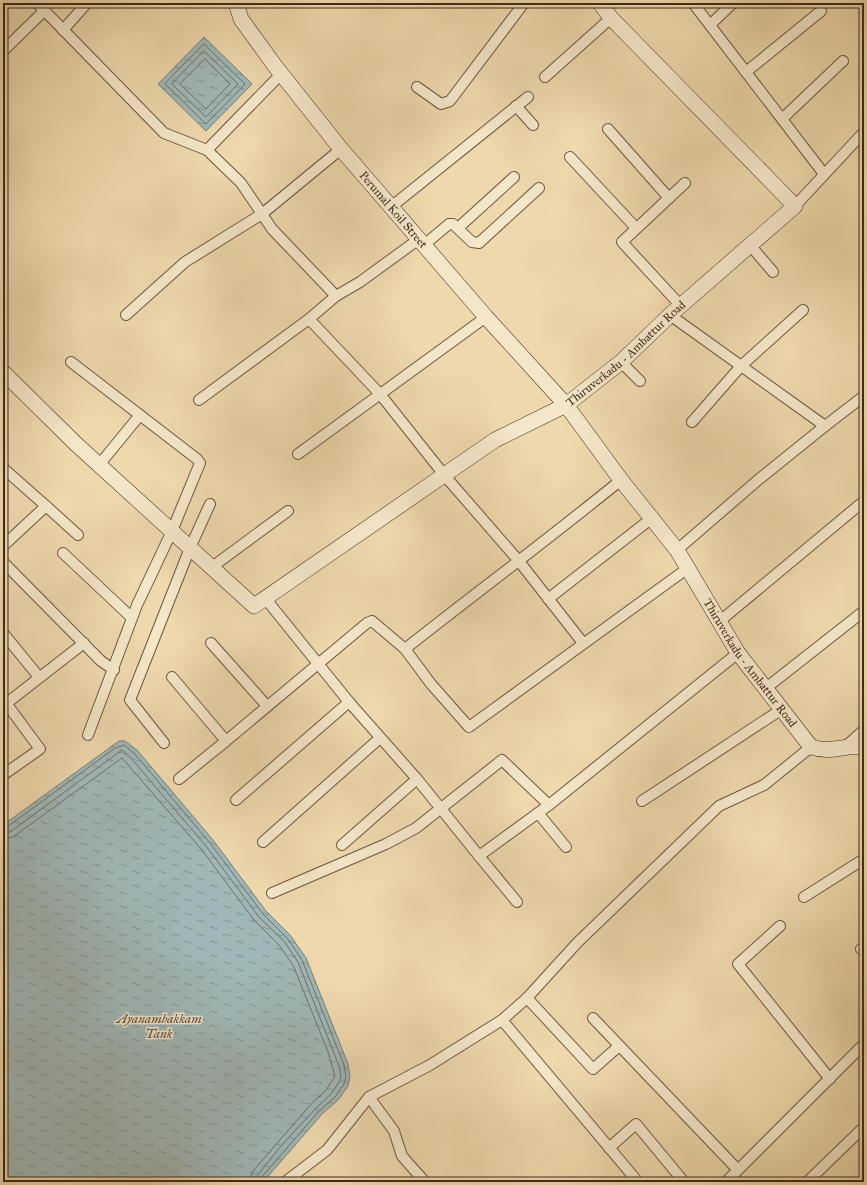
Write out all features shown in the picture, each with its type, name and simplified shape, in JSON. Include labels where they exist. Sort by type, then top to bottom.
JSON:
[{"type":"street","points":[[63,30],[87,3]]},
{"type":"street","name":"Perumal Koil Street","points":[[236,3],[242,19],[281,74],[341,149],[486,317],[566,405]]},
{"type":"street","points":[[417,87],[441,104],[450,101],[524,3]]},
{"type":"street","points":[[600,3],[611,18],[795,206],[864,132]]},
{"type":"street","points":[[693,3],[824,174]]},
{"type":"street","points":[[710,25],[733,3]]},
{"type":"street","points":[[3,51],[40,7],[164,133],[207,150],[241,182],[272,229],[336,296]]},
{"type":"street","points":[[746,72],[820,11]]},
{"type":"street","points":[[545,77],[611,18]]},
{"type":"street","points":[[782,119],[843,61]]},
{"type":"street","points":[[207,150],[281,74]]},
{"type":"street","points":[[391,207],[528,96]]},
{"type":"street","points":[[516,106],[533,125]]},
{"type":"street","points":[[608,129],[669,198]]},
{"type":"street","points":[[126,315],[185,262],[262,214],[341,149]]},
{"type":"street","points":[[570,157],[636,228]]},
{"type":"street","points":[[458,228],[514,176]]},
{"type":"street","points":[[685,183],[623,240],[624,245],[676,311],[742,366],[825,426]]},
{"type":"street","points":[[199,400],[336,296],[449,224],[453,224],[472,242],[479,243],[539,188]]},
{"type":"street","name":"Thiruverkadu - Ambattur Road","points":[[795,206],[676,311],[621,362],[566,405],[621,480],[677,550],[738,653],[811,746]]},
{"type":"street","points":[[750,245],[773,272]]},
{"type":"street","points":[[692,422],[742,366],[803,310]]},
{"type":"street","points":[[298,454],[486,317]]},
{"type":"street","points":[[309,318],[380,394],[445,476],[518,560],[583,643]]},
{"type":"street","points":[[71,362],[197,459],[200,463],[172,531],[132,618],[114,670],[88,734]]},
{"type":"street","points":[[621,362],[640,381]]},
{"type":"street","points":[[3,372],[99,465],[254,606],[445,476],[495,440],[566,405]]},
{"type":"street","points":[[677,550],[758,480],[864,396]]},
{"type":"street","points":[[99,465],[140,415]]},
{"type":"street","points":[[3,468],[78,535]]},
{"type":"street","points":[[405,649],[518,560],[569,523],[621,480]]},
{"type":"street","points":[[720,621],[864,501]]},
{"type":"street","points":[[164,743],[130,700],[190,548],[210,504]]},
{"type":"street","points":[[3,546],[46,506]]},
{"type":"street","points":[[212,567],[288,511]]},
{"type":"street","points":[[548,599],[652,518]]},
{"type":"street","points":[[63,553],[132,618]]},
{"type":"street","points":[[3,562],[101,661],[114,670]]},
{"type":"street","points":[[179,779],[370,622],[375,622],[405,649],[431,684],[469,726],[688,568]]},
{"type":"street","points":[[265,598],[349,702],[417,778],[517,902]]},
{"type":"street","points":[[766,688],[864,611]]},
{"type":"street","points":[[3,633],[40,677]]},
{"type":"street","points":[[3,775],[40,749],[5,704],[84,643]]},
{"type":"street","points":[[211,643],[268,706]]},
{"type":"street","points":[[479,856],[548,805],[738,653]]},
{"type":"street","points":[[172,677],[226,740]]},
{"type":"street","points":[[236,800],[349,702]]},
{"type":"street","points":[[642,801],[782,709]]},
{"type":"street","points":[[842,749],[864,730]]},
{"type":"street","points":[[263,842],[380,738]]},
{"type":"street","points":[[285,1182],[327,1150],[369,1097],[430,1065],[502,1020],[527,998],[592,929],[719,806],[764,784],[811,746],[830,751],[858,746],[864,747]]},
{"type":"street","points":[[272,893],[386,844],[416,828],[502,760],[548,805]]},
{"type":"street","points":[[342,845],[417,778]]},
{"type":"street","points":[[538,812],[566,847]]},
{"type":"street","points":[[804,898],[864,859]]},
{"type":"street","points":[[780,926],[738,964],[830,1079]]},
{"type":"street","points":[[527,998],[593,1069],[619,1046]]},
{"type":"street","points":[[593,1018],[738,1170]]},
{"type":"street","points":[[502,1020],[638,1182]]},
{"type":"street","points":[[726,1182],[830,1079],[862,1050]]},
{"type":"street","points":[[369,1097],[394,1131],[402,1156],[425,1182]]},
{"type":"street","points":[[609,1148],[636,1124],[684,1182]]},
{"type":"street","points":[[807,1182],[864,1127]]},
{"type":"water","points":[[204,37],[252,84],[206,131],[158,84]]},
{"type":"water","name":"Ayanambakkam Tank","points":[[119,741],[125,741],[137,750],[213,840],[266,911],[290,935],[306,958],[348,1064],[350,1076],[348,1086],[338,1100],[322,1114],[263,1182],[3,1182],[3,825]]}]
